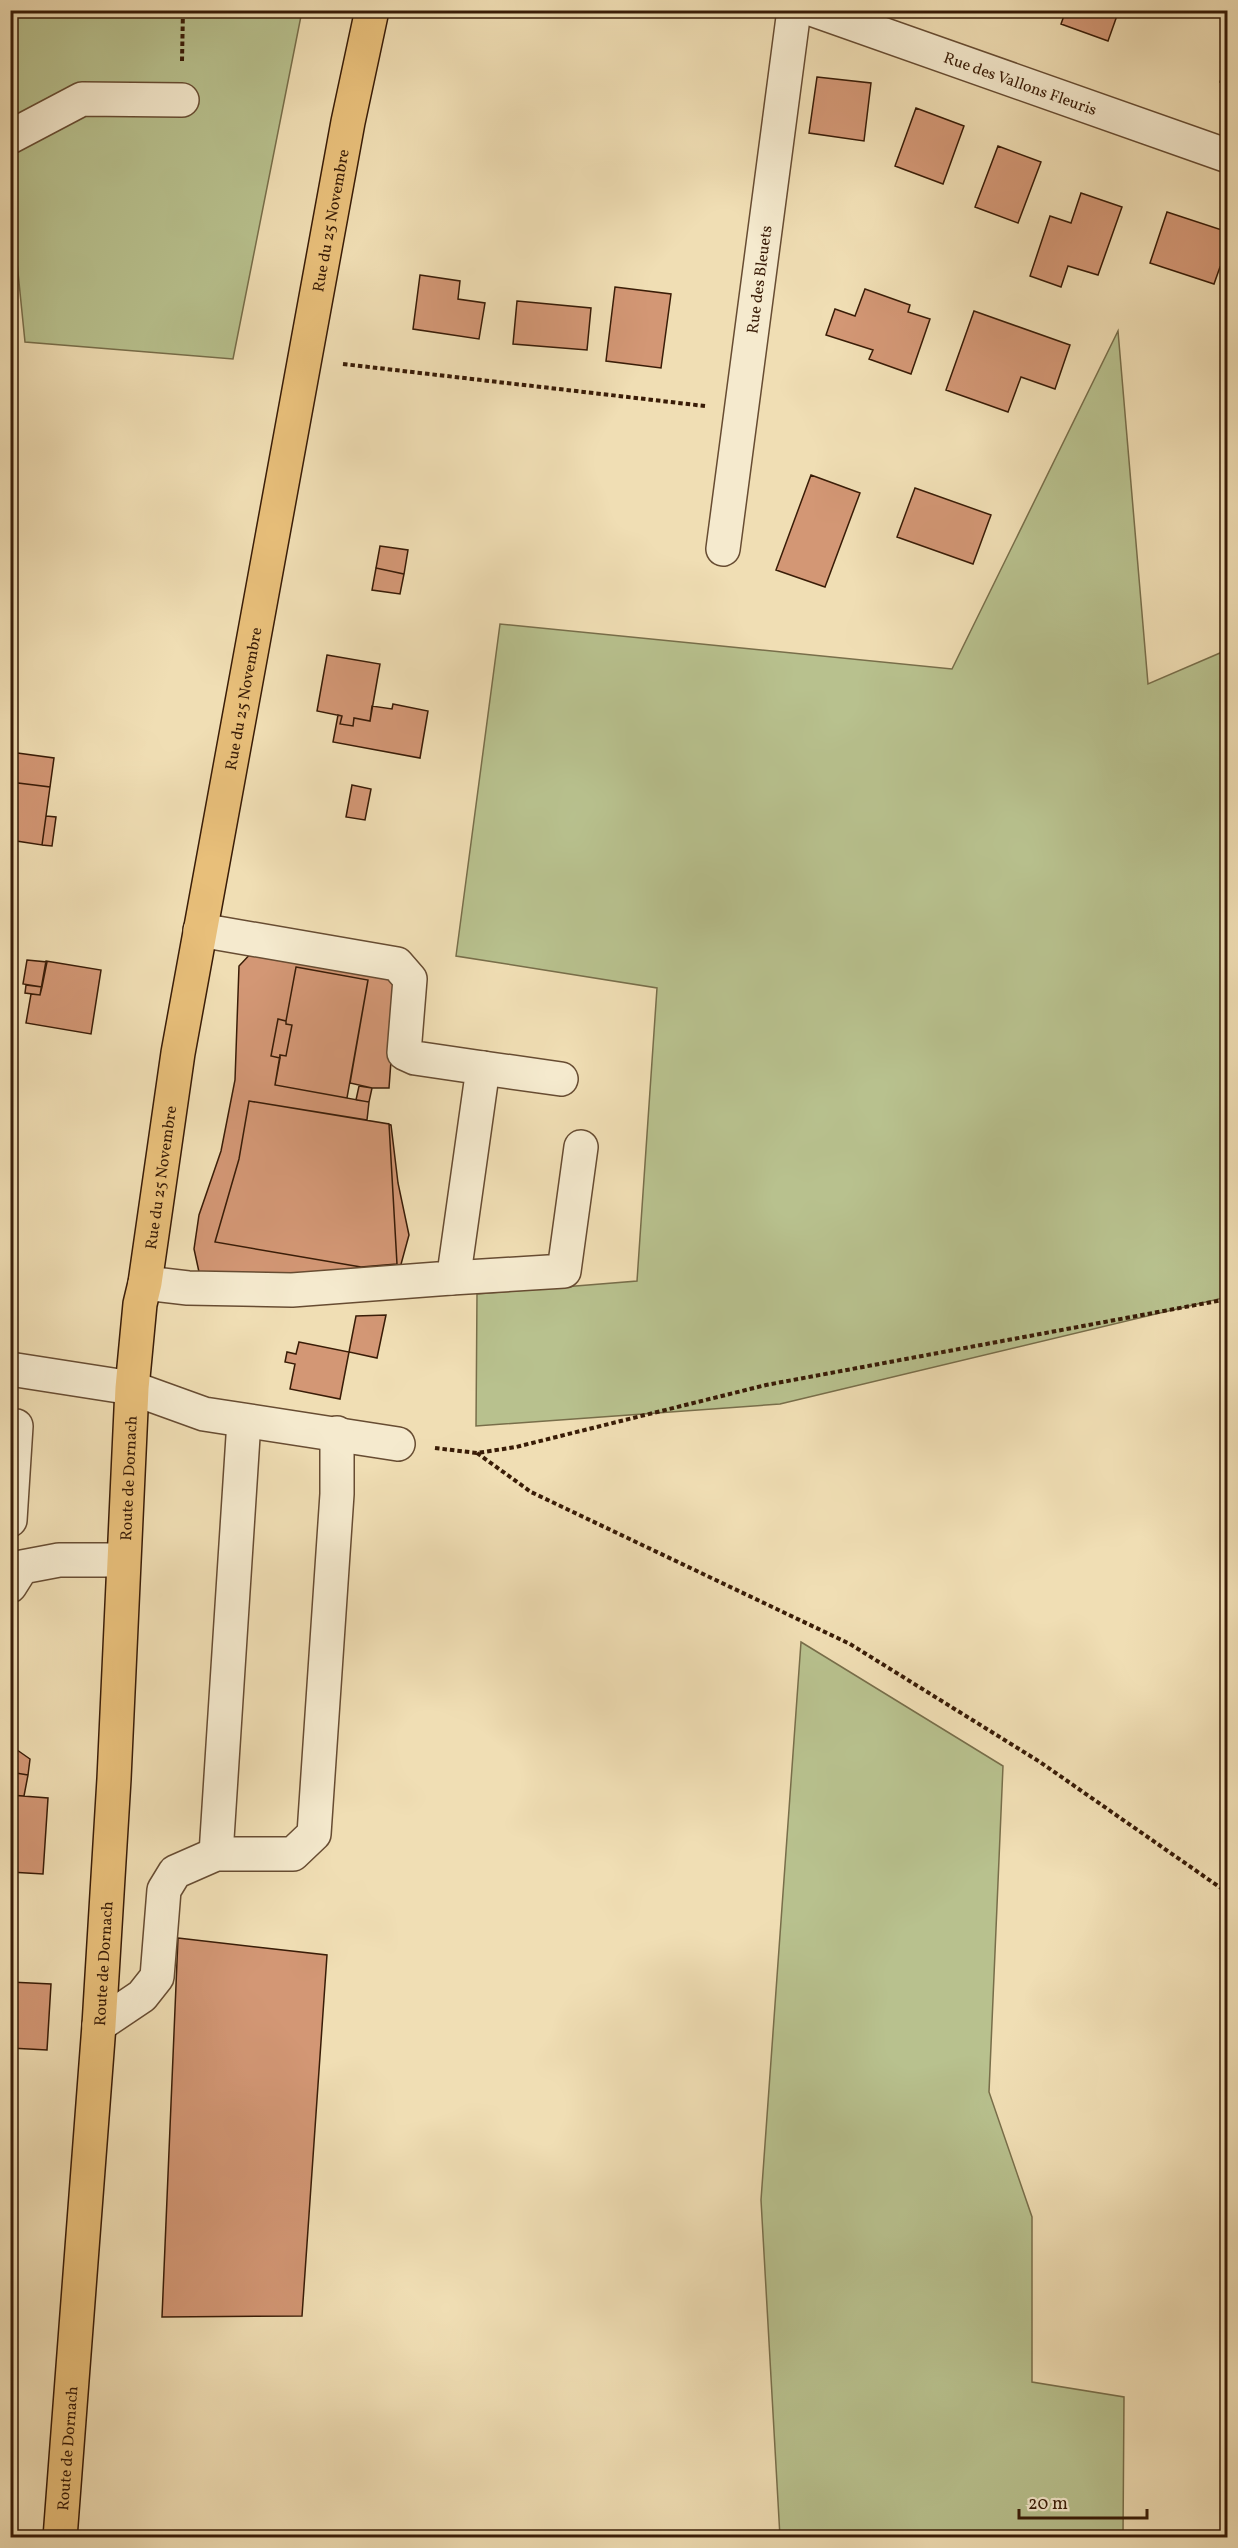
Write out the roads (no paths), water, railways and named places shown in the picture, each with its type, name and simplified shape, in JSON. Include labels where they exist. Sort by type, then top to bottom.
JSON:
[{"type":"main road","name":"Rue du 25 Novembre","points":[[132,1388],[140,1304],[145,1283],[178,1053],[348,122],[372,10]]},
{"type":"main road","name":"Route de Dornach","points":[[60,2538],[99,2025],[114,1779],[132,1388]]},
{"type":"street","name":"Rue des Bleuets","points":[[723,549],[794,10]]},
{"type":"street","name":"Rue des Vallons Fleuris","points":[[814,10],[1227,156]]},
{"type":"street","points":[[10,137],[82,99],[182,100]]},
{"type":"street","points":[[200,930],[397,964],[410,978],[404,1053],[415,1058],[561,1079]]},
{"type":"street","points":[[451,1278],[483,1068]]},
{"type":"street","points":[[145,1283],[188,1288],[292,1290],[564,1271],[581,1147]]},
{"type":"street","points":[[10,1369],[132,1388],[204,1414],[398,1444]]},
{"type":"street","points":[[216,1854],[244,1420]]},
{"type":"street","points":[[10,1520],[16,1426]]},
{"type":"street","points":[[99,2025],[142,1996],[157,1977],[164,1890],[175,1872],[216,1854],[293,1854],[314,1834],[337,1494],[337,1433]]},
{"type":"street","points":[[14,1568],[58,1560],[123,1560]]}]
